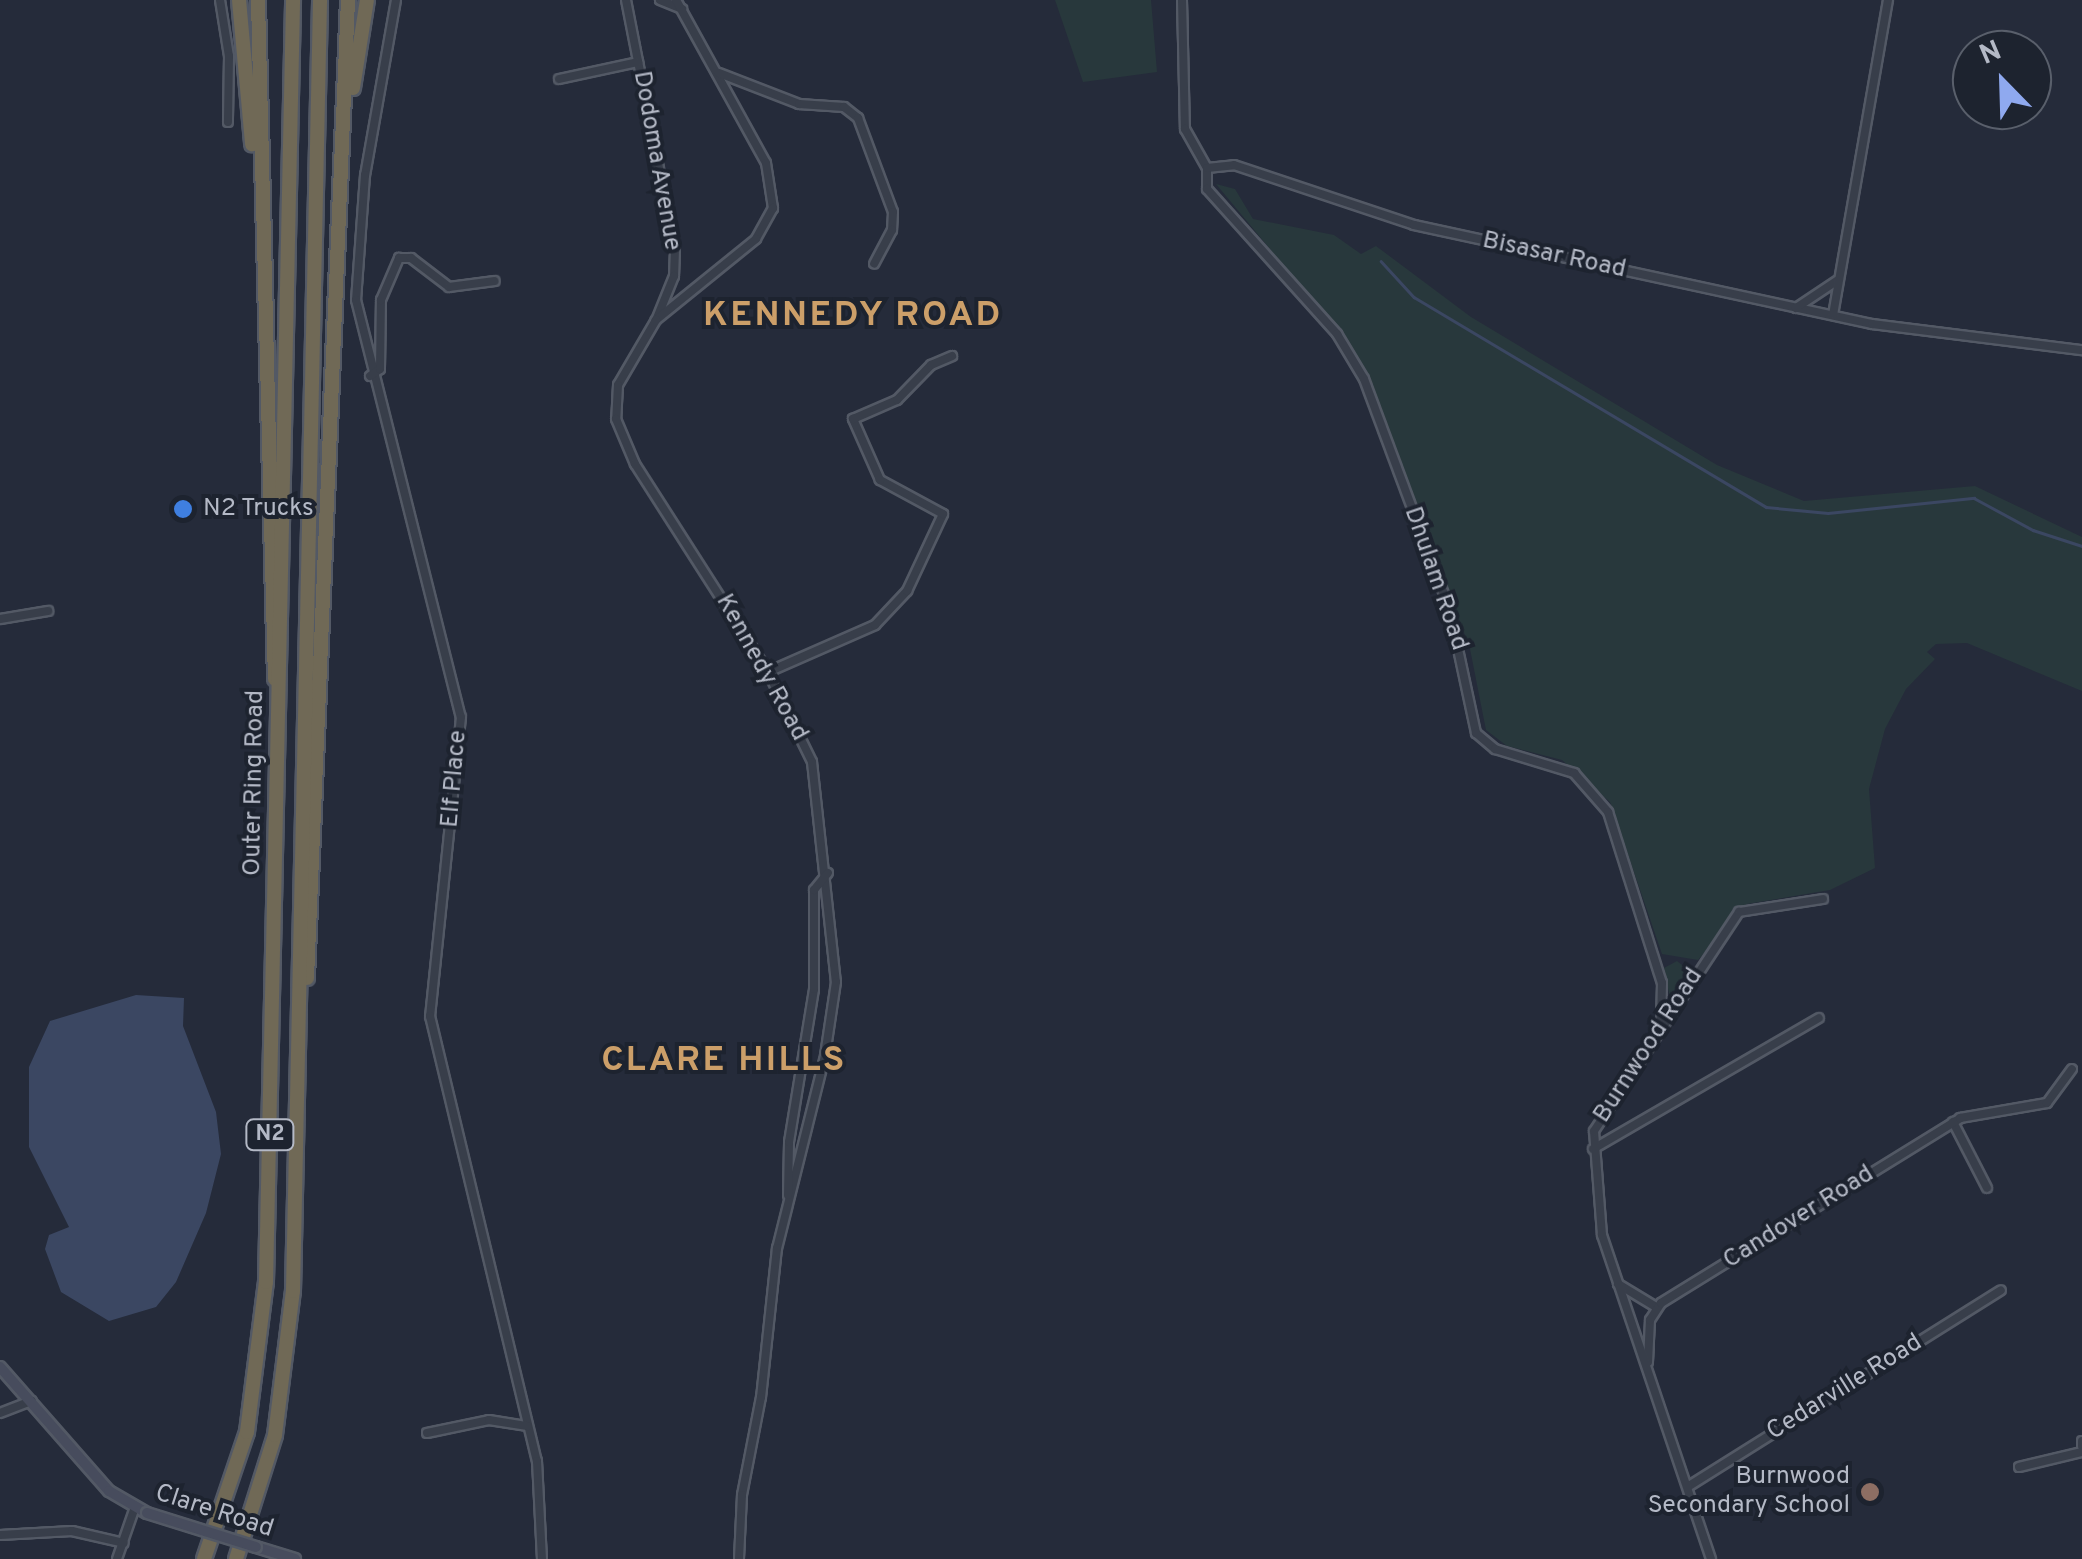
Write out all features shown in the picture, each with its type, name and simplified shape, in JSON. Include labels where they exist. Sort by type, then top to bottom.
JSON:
[{"type":"highway","points":[[239,0],[259,174]]},
{"type":"highway","points":[[258,0],[270,639],[280,702]]},
{"type":"highway","name":"Outer Ring Road","points":[[204,1559],[246,1432],[264,1316],[293,0]]},
{"type":"highway","name":"Outer Ring Road","points":[[236,1559],[275,1435],[290,1346],[301,995],[320,0]]},
{"type":"highway","points":[[301,995],[312,949],[348,0]]},
{"type":"highway","points":[[344,142],[369,0]]},
{"type":"street","points":[[220,0],[229,56],[228,122]]},
{"type":"street","name":"Elf Place","points":[[396,0],[365,175],[356,282],[370,376],[460,716],[430,1016],[528,1426],[543,1502],[542,1559]]},
{"type":"street","name":"Dodoma Avenue","points":[[626,0],[674,248],[674,276],[656,320]]},
{"type":"street","points":[[660,0],[682,9]]},
{"type":"street","name":"Kennedy Road","points":[[676,0],[766,163],[772,208],[756,238],[656,320],[618,385],[618,431],[768,672],[812,762],[828,874],[834,1008],[789,1196],[742,1495],[739,1559]]},
{"type":"street","points":[[1182,0],[1184,130],[1208,168]]},
{"type":"street","points":[[1833,316],[1888,0]]},
{"type":"street","points":[[558,79],[638,62]]},
{"type":"street","points":[[719,73],[798,104],[844,107],[858,118],[893,212],[892,230],[874,264]]},
{"type":"street","name":"Bisasar Road","points":[[1208,168],[1234,164],[1414,225],[1833,316],[2082,350]]},
{"type":"street","name":"Dhulam Road","points":[[1208,168],[1208,189],[1337,334],[1364,379],[1449,607],[1476,733],[1495,748],[1574,773],[1608,812],[1662,983],[1661,1024]]},
{"type":"street","points":[[370,376],[380,369],[381,300],[399,258],[411,258],[448,288],[495,281]]},
{"type":"street","points":[[1796,308],[1840,277]]},
{"type":"street","points":[[768,672],[875,624],[907,591],[944,514],[880,480],[853,419],[897,400],[928,367],[952,356]]},
{"type":"street","points":[[0,620],[48,611]]},
{"type":"street","points":[[789,1196],[789,1142],[814,989],[814,890],[828,874]]},
{"type":"street","name":"Burnwood Road","points":[[1712,1559],[1602,1235],[1594,1148],[1597,1120],[1739,912],[1823,899]]},
{"type":"street","points":[[1594,1148],[1819,1018]]},
{"type":"street","name":"Candover Road","points":[[1656,1307],[1953,1122],[1975,1112],[2042,1106],[2072,1069]]},
{"type":"street","points":[[1953,1122],[1987,1188]]},
{"type":"street","points":[[1618,1284],[1656,1307],[1647,1367]]},
{"type":"street","name":"Cedarville Road","points":[[1688,1486],[2001,1290]]},
{"type":"street","name":"Clare Road","points":[[0,1367],[102,1483],[134,1507],[295,1559]]},
{"type":"street","points":[[0,1413],[32,1401]]},
{"type":"street","points":[[427,1433],[489,1420],[528,1426]]},
{"type":"street","points":[[2019,1467],[2082,1446]]},
{"type":"street","points":[[117,1559],[134,1507]]},
{"type":"street","points":[[0,1535],[72,1531],[124,1542]]},
{"type":"shaded area","points":[[1055,0],[1151,0],[1157,72],[1083,82]]},
{"type":"shaded area","points":[[1216,184],[1235,189],[1253,219],[1334,235],[1361,254],[1376,246],[1471,317],[1717,465],[1804,501],[1975,486],[2082,537],[2082,691],[1967,643],[1936,644],[1927,652],[1935,659],[1906,689],[1885,729],[1869,789],[1875,868],[1830,890],[1747,904],[1698,960],[1662,954],[1610,802],[1562,760],[1507,746],[1486,730],[1470,649],[1371,381],[1351,347]]},
{"type":"shaded area","points":[[1677,961],[1691,972],[1671,1003],[1664,968]]},
{"type":"water","points":[[136,995],[184,998],[183,1026],[216,1112],[221,1154],[206,1213],[176,1282],[156,1307],[109,1321],[61,1292],[45,1249],[49,1235],[69,1227],[29,1147],[29,1067],[50,1021]]},
{"type":"waterway","points":[[1381,261],[1414,297],[1766,507],[1828,513],[1974,498],[2033,530],[2082,546]]},
{"type":"place","name":"N2 Trucks","points":[[183,509]]},
{"type":"place","name":"Burnwood Secondary School","points":[[1870,1492]]},
{"type":"district","name":"KENNEDY ROAD","points":[[853,316]]},
{"type":"district","name":"CLARE HILLS","points":[[724,1061]]}]
